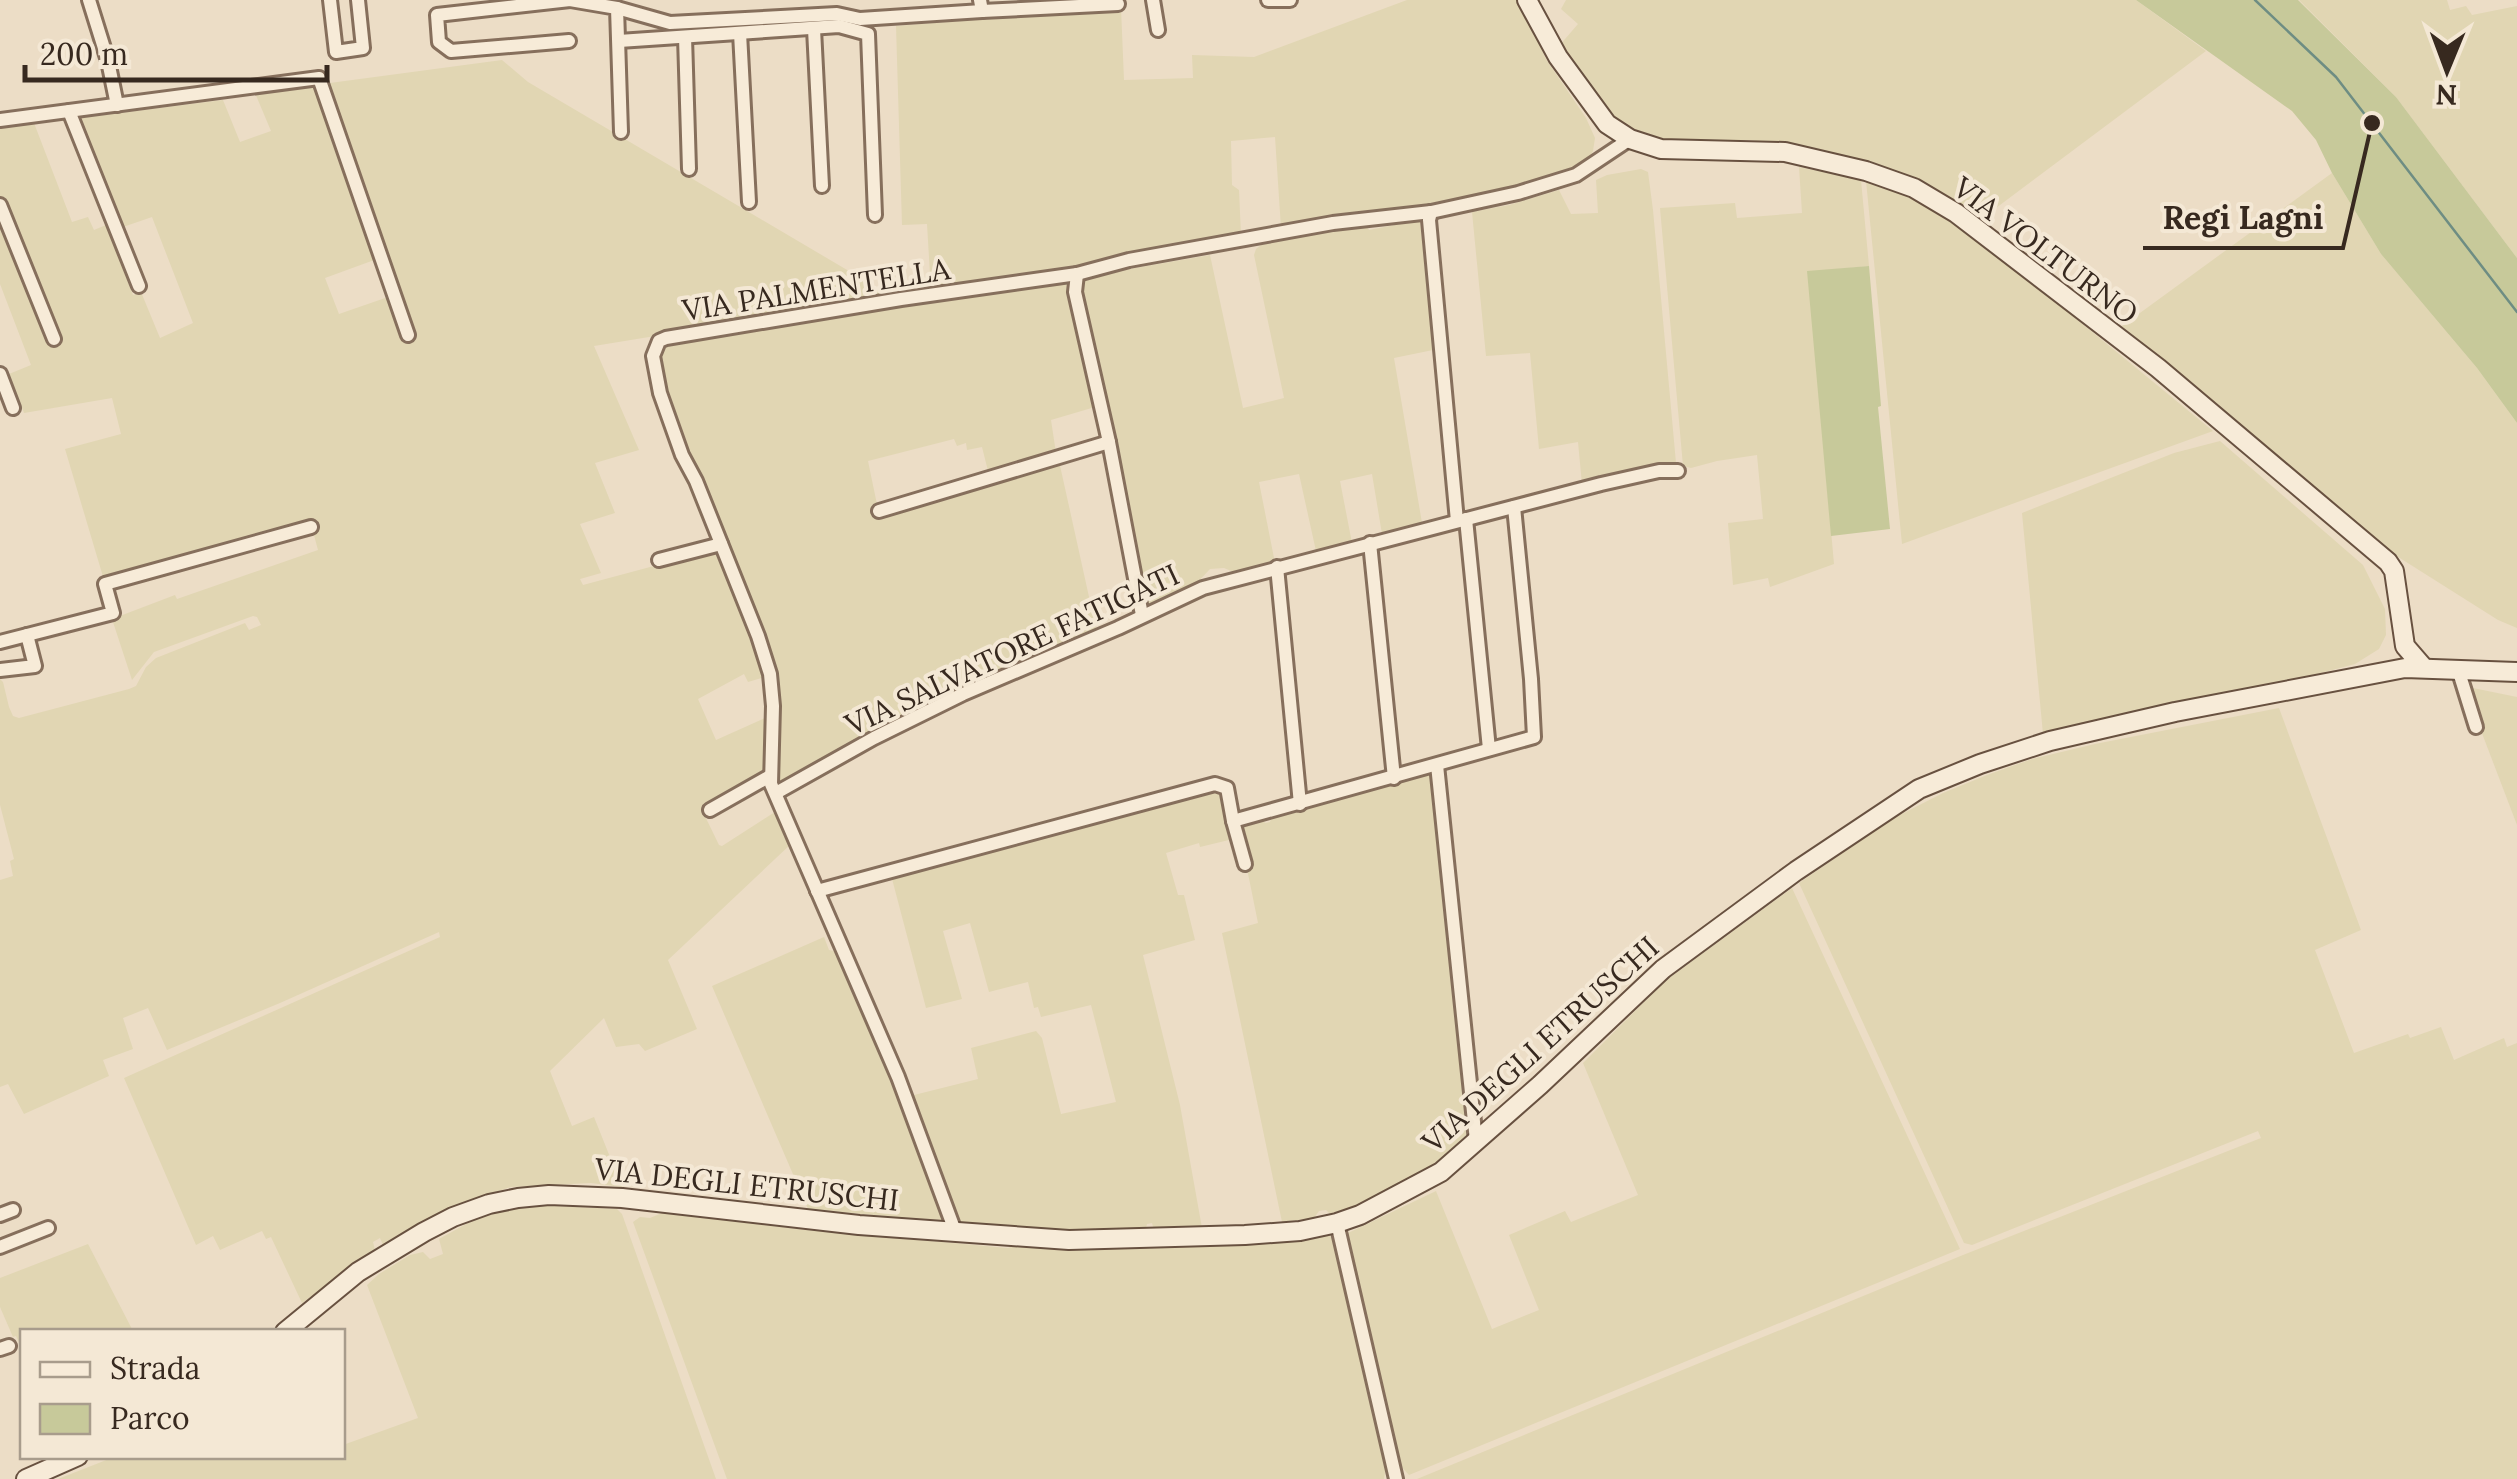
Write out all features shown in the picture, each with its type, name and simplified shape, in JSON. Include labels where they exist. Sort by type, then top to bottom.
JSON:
[{"type":"main road","points":[[1527,0],[1558,58],[1607,124],[1630,139]]},
{"type":"main road","name":"VIA VOLTURNO","points":[[1630,139],[1660,149],[1786,152],[1866,171],[1914,188],[1956,213],[2158,368],[2388,562],[2394,571],[2408,659]]},
{"type":"main road","points":[[2408,659],[2458,668],[2517,672]]},
{"type":"main road","name":"VIA DEGLI ETRUSCHI","points":[[289,1329],[358,1272],[424,1232],[453,1217],[518,1198],[622,1198],[859,1225],[1069,1240],[1300,1230],[1360,1215],[1441,1172],[1663,969],[1796,871],[1920,789],[2050,741],[2175,712],[2380,673],[2408,659]]},
{"type":"main road","points":[[26,1479],[71,1459]]},
{"type":"street","points":[[89,0],[117,104]]},
{"type":"street","points":[[330,0],[336,52],[363,48],[358,0]]},
{"type":"street","points":[[570,40],[451,51],[439,42],[438,15],[570,0],[617,8],[670,24],[836,14],[860,19],[981,6],[1118,4]]},
{"type":"street","points":[[1154,0],[1158,30]]},
{"type":"street","points":[[1268,0],[1290,0]]},
{"type":"street","points":[[617,8],[622,132]]},
{"type":"street","points":[[619,41],[839,26],[868,34],[875,215]]},
{"type":"street","points":[[814,29],[822,186]]},
{"type":"street","points":[[740,34],[748,202]]},
{"type":"street","points":[[685,37],[690,169]]},
{"type":"street","points":[[0,120],[320,78],[408,335]]},
{"type":"street","points":[[70,111],[140,286]]},
{"type":"street","name":"VIA PALMENTELLA","points":[[955,1231],[898,1078],[770,784],[770,674],[660,393],[653,356],[660,342],[902,299],[1077,274],[1129,260],[1333,223],[1431,212],[1518,193],[1576,174],[1630,139]]},
{"type":"street","points":[[0,205],[54,339]]},
{"type":"street","points":[[1431,212],[1461,520],[1489,749]]},
{"type":"street","points":[[1077,274],[1075,292],[1142,615]]},
{"type":"street","points":[[0,374],[13,408]]},
{"type":"street","points":[[880,511],[1109,442]]},
{"type":"street","name":"VIA SALVATORE FATIGATI","points":[[776,793],[963,694],[1203,588],[1649,473],[1678,472]]},
{"type":"street","points":[[1234,821],[1534,737],[1514,507]]},
{"type":"street","points":[[0,642],[113,613],[105,584],[311,527]]},
{"type":"street","points":[[659,560],[721,544]]},
{"type":"street","points":[[1370,544],[1394,778]]},
{"type":"street","points":[[1277,568],[1300,804]]},
{"type":"street","points":[[0,670],[35,666],[26,635]]},
{"type":"street","points":[[2458,668],[2476,727]]},
{"type":"street","points":[[1436,765],[1476,1142]]},
{"type":"street","points":[[710,810],[770,776]]},
{"type":"street","points":[[817,891],[1215,784],[1227,788],[1245,864]]},
{"type":"street","points":[[1337,1222],[1396,1479]]},
{"type":"street","points":[[0,1248],[48,1228]]},
{"type":"shaded area","points":[[1407,0],[1518,0],[1546,59],[1595,138],[1587,164],[1498,191],[1281,228],[1275,137],[1231,141],[1232,185],[1239,190],[1241,235],[1077,268],[931,291],[927,224],[902,225],[896,26],[1121,8],[1124,80],[1193,78],[1192,55],[1254,57]]},
{"type":"shaded area","points":[[1566,0],[2136,0],[2206,51],[1984,217],[1921,181],[1831,152],[1750,140],[1662,141],[1640,134],[1614,119],[1559,46],[1578,24],[1561,9]]},
{"type":"shaded area","points":[[2299,0],[2447,0],[2450,10],[2466,6],[2472,15],[2517,6],[2517,258],[2396,97]]},
{"type":"shaded area","points":[[502,60],[528,82],[893,297],[594,346],[639,450],[595,463],[615,513],[580,524],[601,573],[580,579],[583,585],[706,552],[716,551],[722,556],[765,677],[748,682],[744,674],[698,699],[716,740],[765,718],[766,767],[758,780],[703,812],[719,845],[775,812],[780,812],[792,843],[668,960],[697,1029],[645,1051],[639,1044],[616,1047],[604,1018],[550,1071],[572,1126],[594,1117],[622,1187],[591,1183],[511,1187],[459,1204],[383,1245],[380,1238],[373,1242],[375,1250],[302,1303],[271,1237],[266,1239],[262,1231],[220,1250],[213,1236],[196,1245],[124,1078],[440,937],[439,932],[167,1050],[148,1008],[123,1018],[133,1049],[103,1060],[109,1076],[24,1114],[8,1084],[0,1087],[0,880],[13,876],[10,861],[14,859],[0,805],[0,679],[13,716],[19,718],[129,689],[136,686],[156,658],[245,623],[249,630],[261,625],[253,616],[154,652],[132,680],[112,619],[318,550],[311,524],[104,580],[65,449],[121,434],[112,398],[24,413],[9,374],[31,365],[0,284],[0,127],[34,123],[72,222],[88,217],[94,230],[106,225],[133,295],[141,292],[160,338],[193,323],[152,217],[123,227],[80,118],[223,100],[240,142],[271,131],[255,93]],"holes":[[[377,259],[391,296],[339,314],[325,278]]]},
{"type":"shaded area","points":[[1799,167],[1861,180],[1869,266],[1808,272],[1834,564],[1770,587],[1768,578],[1733,585],[1728,523],[1763,519],[1757,455],[1691,468],[1683,466],[1660,208],[1735,203],[1737,218],[1802,213]]},
{"type":"shaded area","points":[[1641,169],[1648,172],[1653,210],[1676,463],[1582,484],[1578,442],[1539,449],[1530,353],[1486,356],[1472,212],[1559,190],[1571,214],[1598,213],[1596,180]]},
{"type":"shaded area","points":[[2332,173],[2381,254],[2477,368],[2517,423],[2517,628],[2384,548],[2118,329]]},
{"type":"shaded area","points":[[1866,181],[1944,215],[2213,431],[1902,544]]},
{"type":"shaded area","points":[[1420,220],[1433,350],[1394,358],[1422,523],[1382,534],[1372,474],[1340,481],[1352,543],[1316,551],[1299,474],[1259,482],[1275,563],[1236,573],[1224,568],[1210,569],[1194,586],[1146,605],[1084,324],[1081,283],[1101,274],[1210,255],[1243,408],[1284,398],[1254,255],[1256,249],[1366,224],[1369,230]]},
{"type":"shaded area","points":[[1066,280],[1095,407],[1051,420],[1056,453],[989,475],[982,447],[967,450],[966,443],[957,446],[954,439],[868,461],[879,514],[1059,461],[1097,633],[778,787],[777,708],[656,367],[661,344],[882,306]]},
{"type":"shaded area","points":[[2220,441],[2363,565],[2385,609],[2386,635],[2379,649],[2355,664],[2279,684],[2043,734],[2022,513],[2174,453]]},
{"type":"shaded area","points":[[2473,688],[2517,697],[2517,825],[2475,715]]},
{"type":"shaded area","points":[[2279,708],[2361,930],[2315,950],[2354,1053],[2441,1027],[2454,1060],[2504,1038],[2507,1047],[2517,1043],[2517,1479],[1417,1479],[1963,1255],[2261,1138],[2258,1131],[1972,1245],[1964,1243],[1799,883],[1892,819],[1987,775],[2095,744]]},
{"type":"shaded area","points":[[1432,772],[1470,1139],[1363,1203],[1330,1214],[1319,1211],[1314,1218],[1282,1222],[1222,933],[1258,923],[1238,824],[1262,818],[1265,823],[1270,822],[1272,814]]},
{"type":"shaded area","points":[[1221,791],[1233,839],[1200,847],[1199,843],[1166,853],[1178,895],[1184,895],[1195,940],[1143,955],[1180,1105],[1202,1228],[1154,1230],[1152,1223],[1141,1233],[959,1224],[910,1096],[978,1079],[971,1048],[1036,1031],[1042,1038],[1061,1114],[1116,1102],[1091,1005],[1041,1017],[1038,1007],[1034,1008],[1028,982],[989,992],[970,923],[943,931],[962,999],[926,1008],[891,875]]},
{"type":"shaded area","points":[[1792,888],[1960,1249],[1409,1475],[1397,1462],[1348,1233],[1436,1191],[1492,1329],[1539,1310],[1509,1235],[1565,1211],[1571,1222],[1638,1195],[1583,1063],[1665,981]]},
{"type":"shaded area","points":[[824,937],[829,950],[838,952],[949,1222],[808,1209],[712,986]]},
{"type":"shaded area","points":[[536,1205],[617,1209],[622,1214],[716,1479],[58,1479],[109,1459],[345,1459],[345,1444],[418,1418],[367,1285],[410,1255],[423,1252],[430,1259],[443,1254],[439,1239],[477,1218]]},
{"type":"shaded area","points":[[662,1213],[1008,1248],[1139,1248],[1295,1241],[1329,1235],[1335,1242],[1378,1420],[1386,1467],[1384,1479],[727,1479],[633,1222]]},
{"type":"shaded area","points":[[88,1244],[132,1329],[20,1329],[20,1345],[0,1307],[0,1278]]},
{"type":"green space","points":[[2136,0],[2298,0],[2396,97],[2517,258],[2517,423],[2477,368],[2381,254],[2316,140],[2292,111]]},
{"type":"green space","points":[[1869,266],[1890,529],[1831,536],[1807,271]]},
{"type":"waterway","points":[[2255,0],[2336,77],[2517,312]]},
{"type":"place","name":"Regi Lagni","points":[[2372,123]]}]
